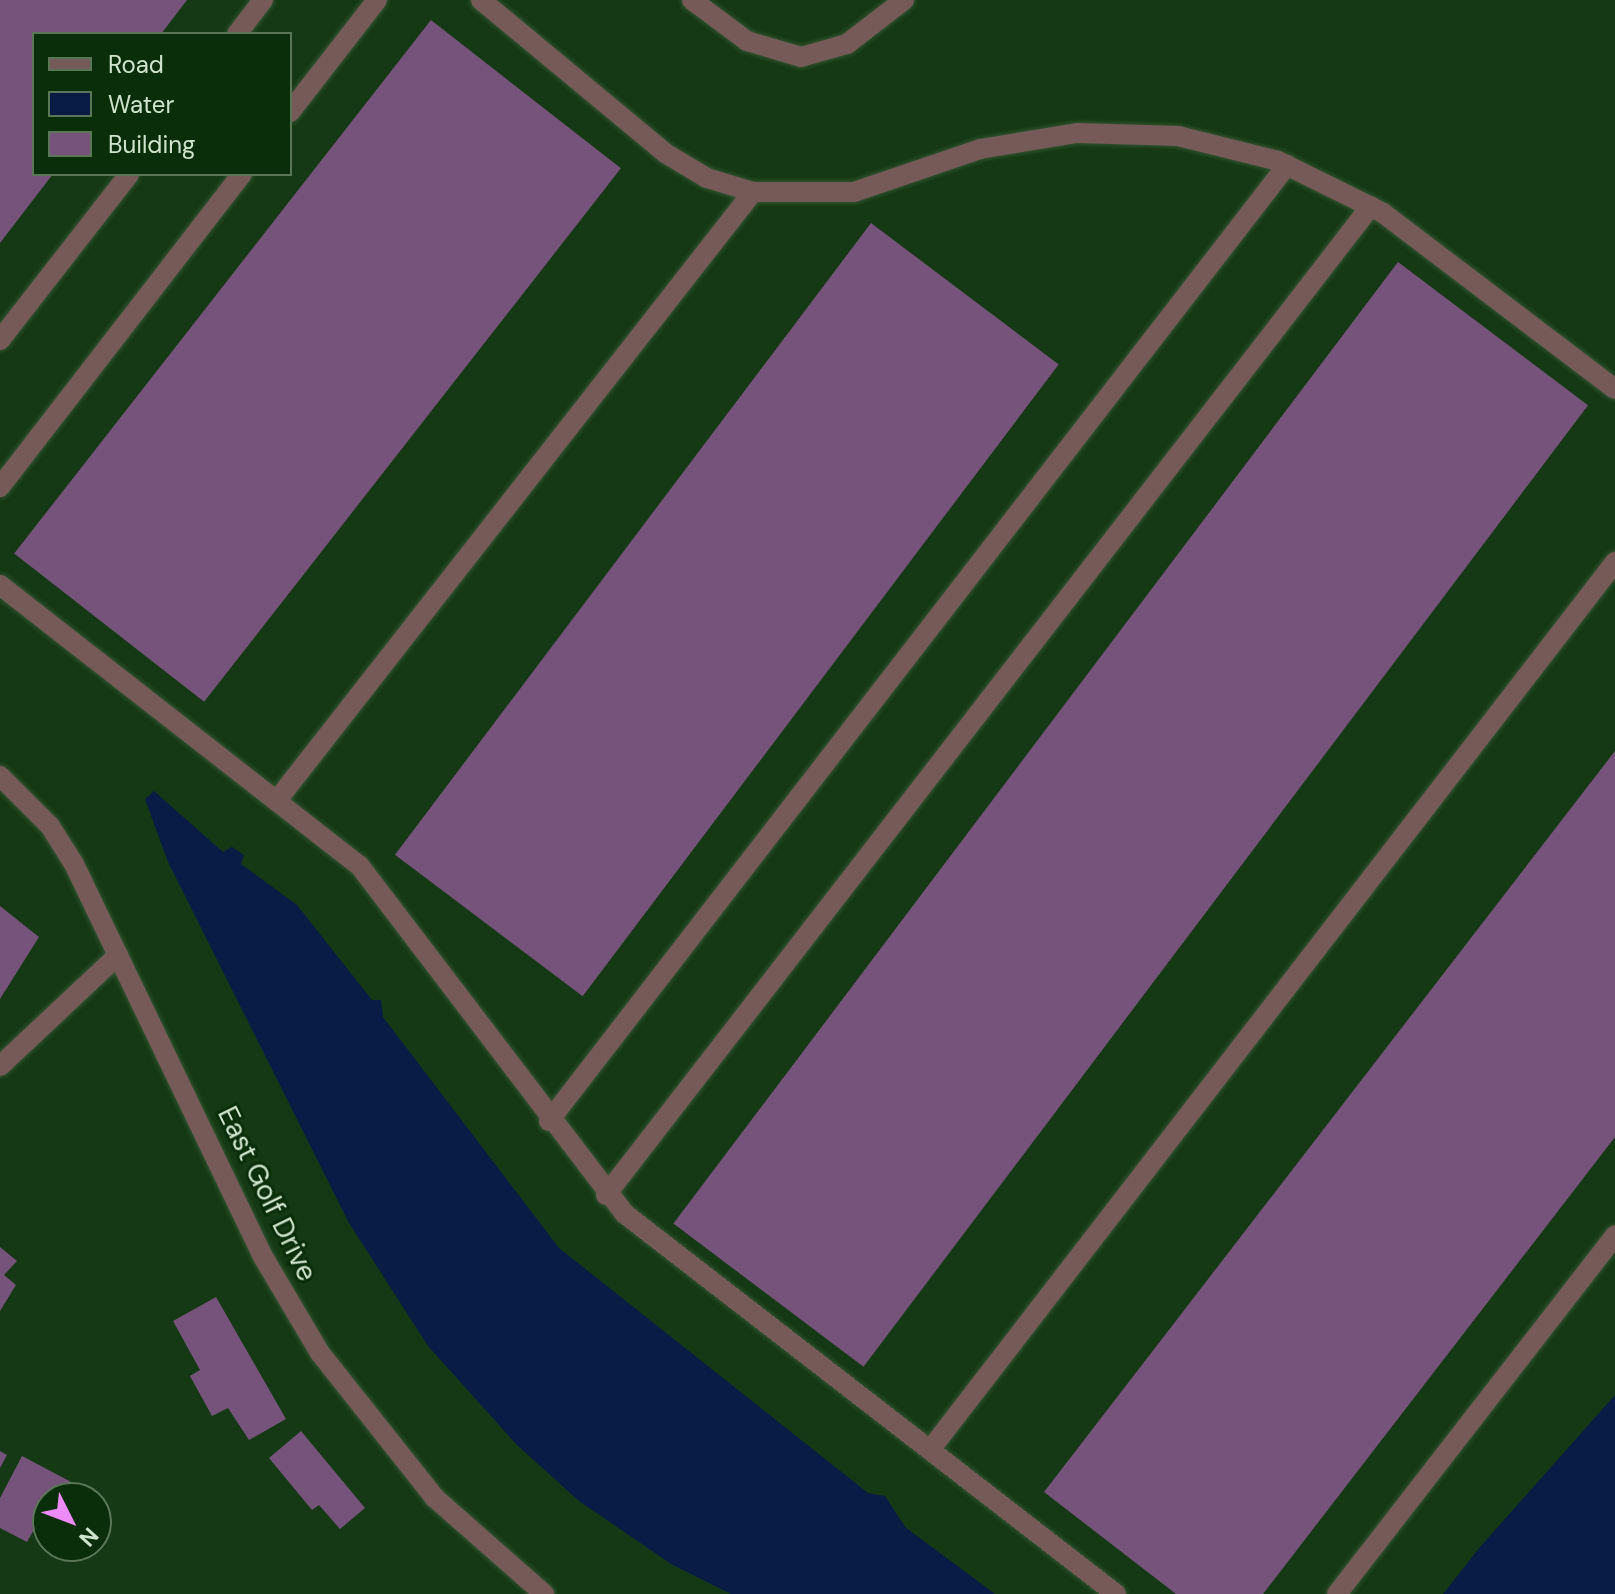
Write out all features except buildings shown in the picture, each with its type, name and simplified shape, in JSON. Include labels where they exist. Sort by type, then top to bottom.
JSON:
[{"type":"street","points":[[239,32],[263,0]]},
{"type":"street","points":[[292,109],[377,0]]},
{"type":"street","points":[[481,0],[665,153],[707,178],[753,192],[854,192],[980,149],[1090,132],[1178,136],[1287,165],[1371,206],[1615,389]]},
{"type":"street","points":[[692,0],[747,41],[801,57],[847,44],[904,0]]},
{"type":"street","points":[[549,1121],[1287,165]]},
{"type":"street","points":[[0,340],[127,176]]},
{"type":"street","points":[[0,487],[240,176]]},
{"type":"street","points":[[278,799],[753,192]]},
{"type":"street","points":[[606,1195],[1371,206]]},
{"type":"street","points":[[930,1450],[1615,562]]},
{"type":"street","points":[[0,585],[278,799],[384,892],[606,1195],[1116,1594]]},
{"type":"street","name":"East Golf Drive","points":[[0,776],[62,844],[262,1255],[320,1353],[449,1514],[544,1594]]},
{"type":"street","points":[[0,1066],[118,955]]},
{"type":"street","points":[[1337,1594],[1615,1235]]},
{"type":"water","points":[[154,791],[223,852],[232,847],[244,855],[241,864],[297,905],[372,1000],[381,1000],[383,1017],[559,1248],[868,1493],[885,1496],[905,1527],[995,1594],[731,1594],[671,1564],[579,1501],[517,1445],[428,1346],[349,1223],[168,862],[145,799]]},
{"type":"water","points":[[1615,1395],[1615,1594],[1443,1594],[1480,1547]]}]
